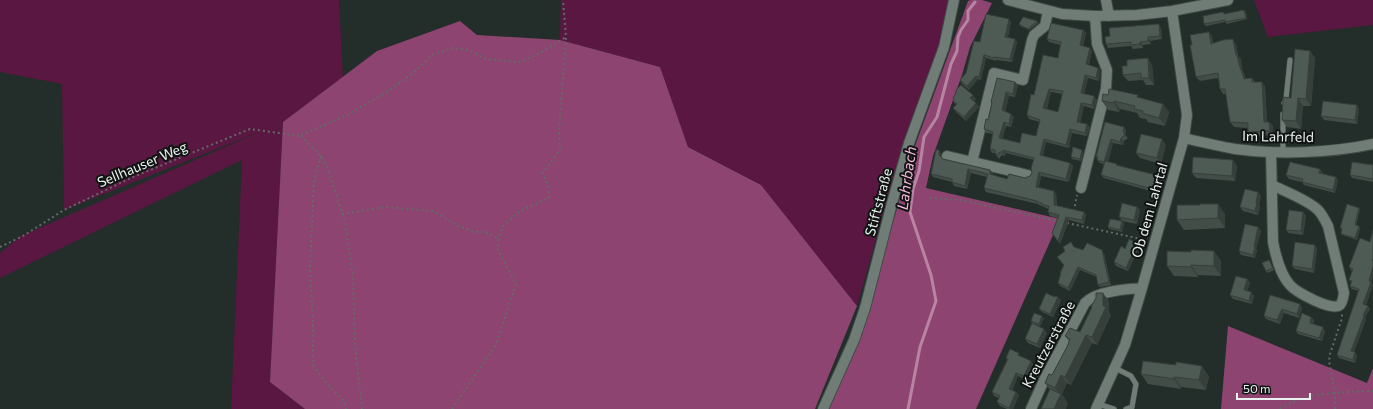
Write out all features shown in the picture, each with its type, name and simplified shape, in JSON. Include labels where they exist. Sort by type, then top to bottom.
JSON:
[{"type":"street","name":"Stiftstraße","points":[[822,409],[854,340],[865,308],[892,202],[910,143],[944,47],[954,0]]},
{"type":"street","points":[[1008,0],[1062,14],[1095,16],[1138,15],[1172,11],[1228,0]]},
{"type":"street","points":[[1106,0],[1109,16]]},
{"type":"street","points":[[972,162],[994,73],[1023,80],[1032,40],[1034,35],[1045,26],[1048,11]]},
{"type":"street","name":"Ob dem Lahrtal","points":[[1097,406],[1125,345],[1184,138],[1187,115],[1172,11]]},
{"type":"street","points":[[1082,188],[1108,77],[1105,61],[1097,44],[1095,16]]},
{"type":"street","name":"Im Lahrfeld","points":[[1184,138],[1216,146],[1271,152],[1353,148],[1373,144]]},
{"type":"street","points":[[1271,152],[1273,242],[1284,276],[1290,285],[1319,303],[1330,306],[1340,305],[1344,294],[1328,226],[1324,218],[1317,208],[1272,185]]},
{"type":"street","points":[[947,156],[1028,175]]},
{"type":"street","name":"Kreutzerstraße","points":[[1031,409],[1045,378],[1085,303],[1093,297],[1125,289],[1142,288]]},
{"type":"lane","points":[[1283,152],[1283,104],[1286,99],[1290,60]]},
{"type":"lane","points":[[1115,368],[1131,376],[1136,384],[1132,408],[1126,409]]},
{"type":"lane","points":[[1097,406],[1114,409]]},
{"type":"path","points":[[452,409],[496,345],[516,284],[497,248],[502,227],[520,211],[549,198],[548,186],[543,173],[560,150],[559,132],[566,37],[563,0]]},
{"type":"path","points":[[362,409],[355,344],[353,276],[345,222],[328,169],[321,156],[301,136],[347,115],[385,93],[412,74],[432,55],[452,48],[469,50],[486,59],[520,62],[540,53],[566,37]]},
{"type":"path","name":"Sellhauser Weg","points":[[0,247],[22,236],[64,210],[133,177],[250,129],[301,136]]},
{"type":"path","points":[[321,156],[314,181],[310,266],[313,365],[326,383],[344,400],[346,409]]},
{"type":"path","points":[[1072,217],[1078,192],[1082,188]]},
{"type":"path","points":[[930,198],[960,200],[1155,242]]},
{"type":"path","points":[[342,214],[385,207],[433,210],[458,226],[475,232],[485,232],[499,240]]},
{"type":"path","points":[[1335,409],[1335,393],[1329,361],[1342,318],[1340,305]]},
{"type":"path","points":[[1280,409],[1295,401],[1313,396],[1373,391]]},
{"type":"shaded area","points":[[0,0],[339,0],[343,77],[283,122],[270,382],[305,409],[231,409],[242,160],[0,278],[0,253],[21,236],[264,130],[64,210],[62,84],[0,72]]},
{"type":"shaded area","points":[[561,0],[949,0],[937,54],[904,142],[857,306],[761,185],[688,147],[660,67],[560,40]]},
{"type":"shaded area","points":[[982,0],[992,3],[970,47],[962,75],[933,156],[926,188],[1060,219],[976,409],[829,409],[868,309],[915,146],[968,1]]},
{"type":"shaded area","points":[[1254,0],[1373,0],[1373,25],[1268,37]]},
{"type":"shaded area","points":[[460,21],[477,35],[560,40],[660,67],[688,147],[761,185],[857,306],[815,409],[305,409],[270,382],[283,122],[377,51]]},
{"type":"shaded area","points":[[1228,326],[1367,383],[1373,368],[1373,409],[1221,409]]},
{"type":"building","points":[[1244,10],[1246,18],[1204,24],[1203,16]]},
{"type":"building","points":[[986,14],[1009,19],[1005,37],[1015,39],[1010,59],[994,58],[984,55],[979,77],[976,76],[967,86],[960,80],[966,73],[974,41],[980,42]]},
{"type":"building","points":[[1023,17],[1037,21],[1028,29],[1019,24]]},
{"type":"building","points":[[1051,23],[1083,30],[1080,45],[1090,48],[1086,64],[1098,68],[1096,78],[1085,75],[1081,93],[1094,96],[1092,105],[1081,103],[1077,122],[1087,124],[1085,133],[1070,129],[1066,145],[1044,139],[1040,155],[1070,163],[1066,179],[1039,172],[1036,187],[1054,191],[1054,205],[1084,212],[1082,220],[1066,217],[1058,241],[1052,233],[1059,215],[1048,212],[1049,206],[1043,205],[1037,201],[984,188],[988,174],[968,169],[965,186],[952,182],[952,179],[931,174],[936,150],[939,150],[939,155],[943,159],[990,170],[990,174],[1007,179],[1009,174],[1025,178],[1030,176],[1032,173],[1031,169],[1034,158],[1003,150],[1003,152],[996,155],[995,150],[990,149],[993,132],[984,129],[986,119],[988,120],[997,78],[1015,82],[1013,94],[1006,92],[1002,110],[1011,114],[1009,124],[1004,122],[999,138],[1020,143],[1022,133],[1036,136],[1040,120],[1027,115],[1031,94],[1034,95],[1043,55],[1058,58],[1061,42],[1047,39]],"holes":[[[1049,89],[1063,91],[1058,112],[1043,108]]]},
{"type":"building","points":[[1159,24],[1160,36],[1148,37],[1148,41],[1131,45],[1131,42],[1106,44],[1105,37],[1110,36],[1109,28]]},
{"type":"building","points":[[1209,32],[1211,44],[1223,40],[1233,39],[1236,55],[1244,79],[1252,78],[1252,82],[1262,82],[1264,122],[1269,122],[1270,131],[1248,132],[1248,123],[1230,122],[1225,89],[1220,89],[1218,73],[1196,77],[1190,45],[1192,45],[1190,35]]},
{"type":"building","points":[[1295,49],[1310,51],[1306,99],[1298,98],[1296,121],[1282,120],[1283,97],[1291,98]]},
{"type":"building","points":[[1148,58],[1149,78],[1141,78],[1141,73],[1123,75],[1122,66],[1127,66],[1127,60]]},
{"type":"building","points":[[961,85],[973,95],[970,98],[976,103],[964,117],[953,108],[957,104],[953,101],[953,98],[956,90]]},
{"type":"building","points":[[1109,89],[1138,95],[1137,97],[1163,104],[1159,118],[1134,109],[1135,106],[1114,101],[1114,103],[1102,101],[1103,94],[1108,95]]},
{"type":"building","points":[[1323,101],[1357,105],[1355,120],[1321,116]]},
{"type":"building","points":[[1105,122],[1124,127],[1123,131],[1125,135],[1121,138],[1120,142],[1111,139],[1104,162],[1097,160],[1098,157],[1096,157]]},
{"type":"building","points":[[1141,134],[1162,139],[1157,158],[1136,153]]},
{"type":"building","points":[[1073,147],[1082,150],[1080,159],[1071,157]]},
{"type":"building","points":[[1193,157],[1233,160],[1232,176],[1192,173]]},
{"type":"building","points":[[1105,161],[1160,176],[1156,190],[1101,175]]},
{"type":"building","points":[[1290,162],[1320,169],[1319,173],[1336,177],[1333,190],[1302,182],[1303,179],[1286,175]]},
{"type":"building","points":[[1352,162],[1373,165],[1373,179],[1350,175]]},
{"type":"building","points":[[1245,189],[1258,192],[1255,211],[1240,207]]},
{"type":"building","points":[[1122,203],[1137,207],[1134,220],[1119,217]]},
{"type":"building","points":[[1218,204],[1218,218],[1177,220],[1177,205]]},
{"type":"building","points":[[1347,204],[1359,208],[1355,225],[1359,226],[1355,238],[1341,234],[1342,228],[1340,228]]},
{"type":"building","points":[[1289,210],[1303,212],[1301,231],[1286,230]]},
{"type":"building","points":[[1110,219],[1122,221],[1120,230],[1108,227]]},
{"type":"building","points":[[1245,224],[1258,227],[1253,255],[1239,251]]},
{"type":"building","points":[[1373,230],[1373,266],[1369,281],[1371,282],[1363,304],[1368,306],[1363,315],[1364,316],[1351,351],[1355,352],[1353,360],[1337,355],[1359,289],[1350,286],[1352,281],[1349,280],[1353,269],[1349,267],[1360,238],[1370,242]]},
{"type":"building","points":[[1129,239],[1137,243],[1126,268],[1114,262],[1121,246],[1125,249]]},
{"type":"building","points":[[1071,242],[1074,247],[1083,250],[1087,243],[1102,250],[1109,282],[1098,285],[1096,275],[1078,267],[1068,288],[1058,283],[1060,273],[1064,265],[1057,257],[1065,251],[1063,247]]},
{"type":"building","points":[[1295,242],[1315,245],[1312,269],[1292,266]]},
{"type":"building","points":[[1191,250],[1214,251],[1214,266],[1167,266],[1167,251],[1191,252]]},
{"type":"building","points":[[1269,260],[1273,268],[1266,271],[1262,263]]},
{"type":"building","points":[[1236,276],[1247,279],[1244,290],[1251,292],[1249,301],[1230,295]]},
{"type":"building","points":[[1046,293],[1058,297],[1050,314],[1039,309]]},
{"type":"building","points":[[1096,293],[1103,293],[1103,306],[1106,307],[1092,337],[1086,335],[1065,377],[1061,375],[1055,388],[1045,383],[1049,374],[1052,375],[1067,347],[1070,339],[1065,336],[1070,328],[1080,332],[1096,298]]},
{"type":"building","points":[[1270,295],[1300,304],[1297,314],[1282,309],[1277,320],[1264,316]]},
{"type":"building","points":[[1034,313],[1042,316],[1039,324],[1031,321]]},
{"type":"building","points":[[1302,313],[1311,317],[1310,323],[1323,327],[1319,338],[1296,331]]},
{"type":"building","points":[[1032,323],[1044,329],[1037,344],[1025,339]]},
{"type":"building","points":[[1010,349],[1019,353],[1018,355],[1031,361],[1024,376],[1016,373],[1009,389],[1016,392],[1009,408],[997,402],[1000,396],[992,392],[1008,359],[1006,358]]},
{"type":"building","points":[[1143,361],[1176,365],[1176,362],[1202,366],[1199,380],[1174,377],[1174,379],[1141,374]]},
{"type":"building","points":[[1050,389],[1061,394],[1054,409],[1041,409]]},
{"type":"waterway","name":"Lahrbach","points":[[908,409],[920,347],[936,301],[931,275],[910,212],[913,189],[919,171],[924,137],[937,117],[951,64],[957,51],[958,37],[968,20],[968,11],[975,2]]}]
